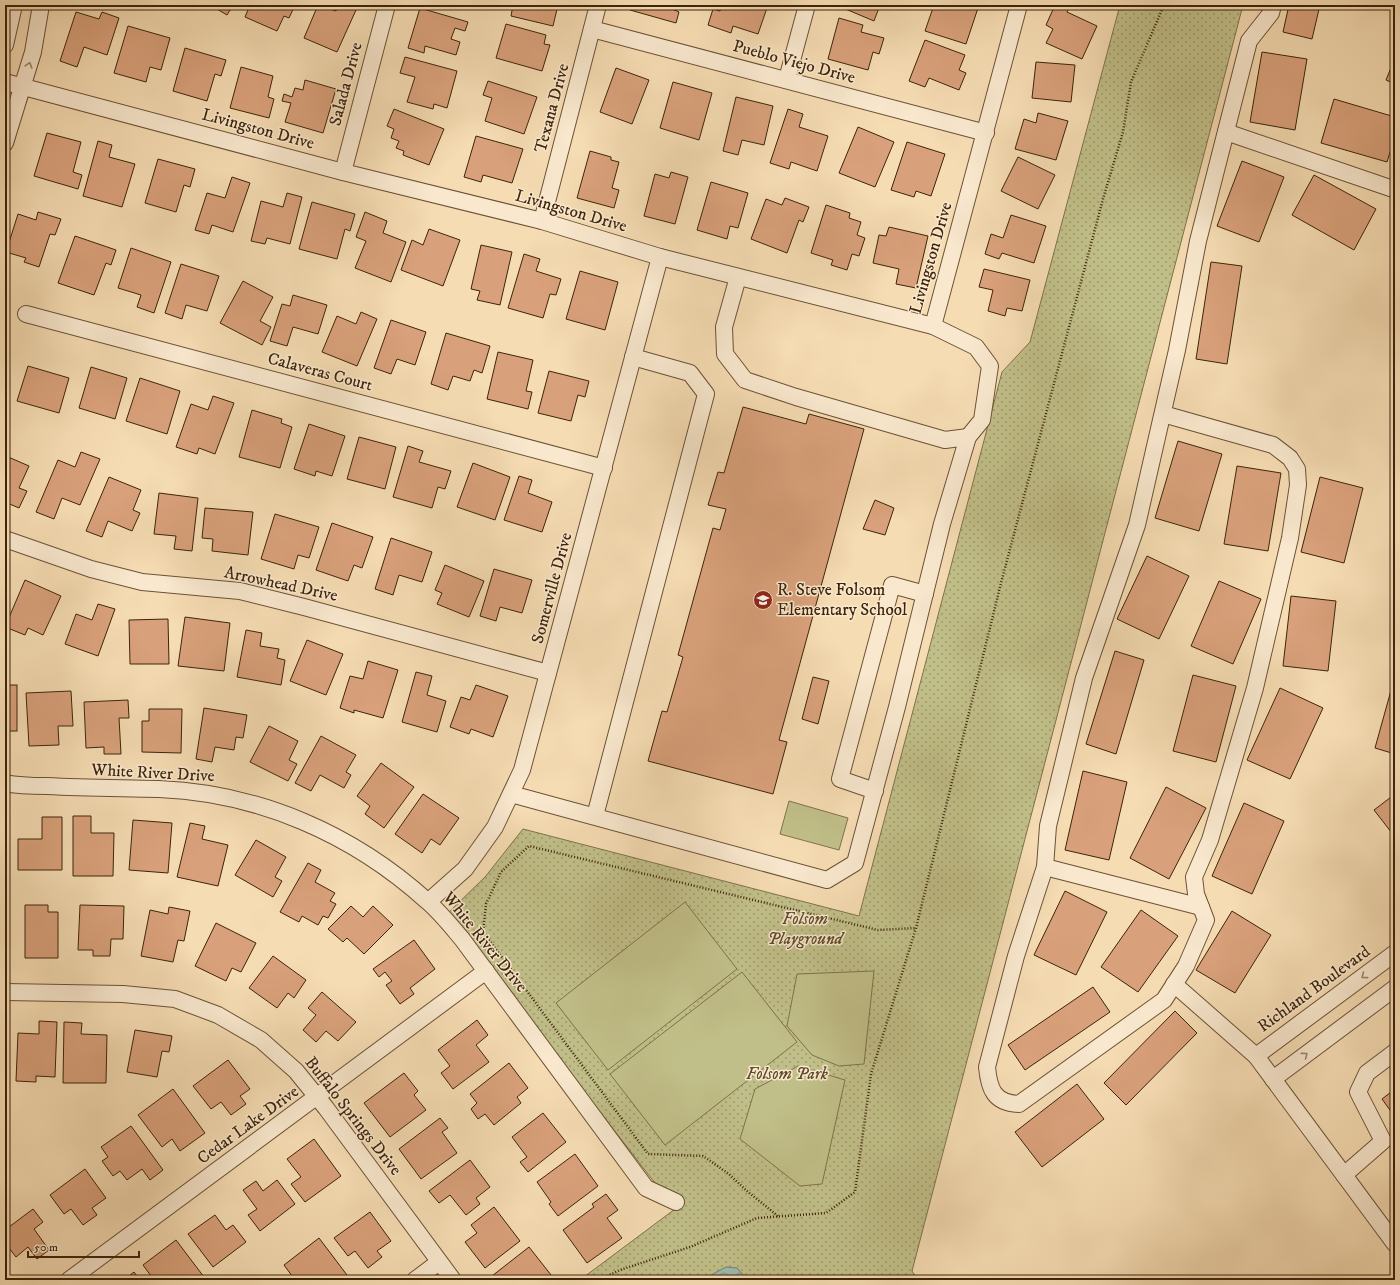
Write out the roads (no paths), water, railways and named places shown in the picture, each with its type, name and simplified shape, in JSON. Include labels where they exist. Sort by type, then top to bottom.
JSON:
[{"type":"street","points":[[5,45],[14,5]]},
{"type":"street","points":[[5,143],[33,52],[41,5]]},
{"type":"street","name":"Salada Drive","points":[[343,172],[387,5]]},
{"type":"street","name":"Texana Drive","points":[[542,221],[598,5]]},
{"type":"street","points":[[787,79],[807,5]]},
{"type":"street","name":"Livingston Drive","points":[[5,82],[343,172],[542,221],[660,257],[934,326],[1019,5]]},
{"type":"street","points":[[1163,414],[1273,445],[1290,458],[1297,469],[1298,485],[1290,538],[1255,688],[1210,840],[1194,877],[1196,894],[1206,920],[1186,966],[1164,1000],[1019,1104],[1006,1104],[994,1093],[989,1085],[987,1067],[1016,956],[1044,867],[1048,826],[1084,678],[1136,524],[1163,414],[1198,241],[1248,41],[1271,13],[1273,5]]},
{"type":"street","name":"Pueblo Viejo Drive","points":[[592,29],[787,79],[986,133]]},
{"type":"street","points":[[1226,132],[1394,189],[1395,188]]},
{"type":"street","name":"Somerville Drive","points":[[428,901],[465,869],[495,828],[522,770],[660,257]]},
{"type":"street","points":[[738,277],[724,327],[725,354],[745,380],[796,397],[945,440],[968,437]]},
{"type":"street","name":"Calaveras Court","points":[[26,314],[604,468]]},
{"type":"street","points":[[511,794],[827,880],[855,863],[942,524],[968,437],[982,420],[990,366],[976,347],[934,326]]},
{"type":"street","points":[[595,816],[706,394],[690,373],[634,357]]},
{"type":"street","name":"Arrowhead Drive","points":[[6,542],[91,569],[142,582],[240,591],[548,673]]},
{"type":"street","points":[[874,791],[840,779],[892,585],[925,594]]},
{"type":"street","name":"White River Drive","points":[[5,784],[84,788],[160,789],[206,793],[254,803],[297,819],[346,843],[380,862],[428,901],[462,939],[646,1188],[676,1202]]},
{"type":"street","points":[[1044,867],[1201,907]]},
{"type":"street","name":"Richland Boulevard","points":[[1256,1056],[1395,953]]},
{"type":"street","name":"Cedar Lake Drive","points":[[70,1280],[318,1098],[486,971]]},
{"type":"street","points":[[1174,984],[1256,1056],[1395,1244]]},
{"type":"street","points":[[1273,1079],[1395,988]]},
{"type":"street","name":"Buffalo Springs Drive","points":[[5,992],[123,994],[175,998],[218,1015],[261,1040],[296,1071],[318,1098],[453,1280]]},
{"type":"street","points":[[1344,1175],[1383,1142],[1358,1092],[1367,1073],[1395,1052]]},
{"type":"street","points":[[415,1280],[439,1262]]},
{"type":"water","points":[[726,1267],[737,1268],[744,1276],[743,1280],[702,1280]]},
{"type":"place","name":"R. Steve Folsom Elementary School","points":[[763,600]]},
{"type":"park label","name":"Folsom Playground","points":[[805,929]]},
{"type":"park label","name":"Folsom Park","points":[[787,1074]]}]
